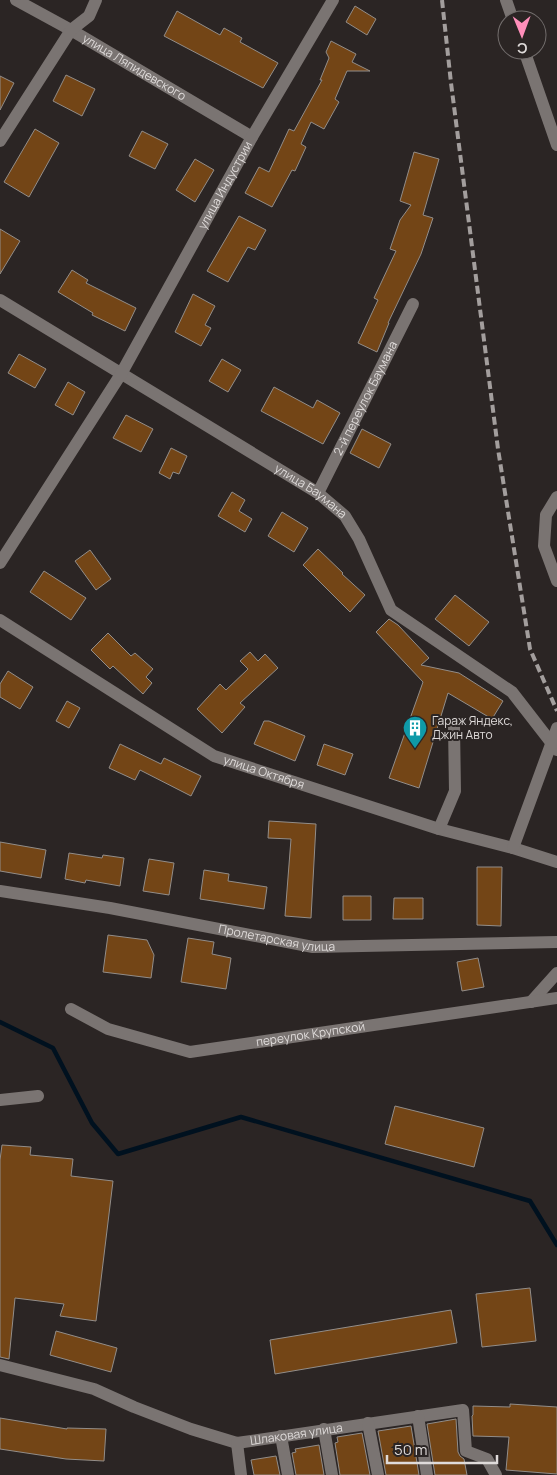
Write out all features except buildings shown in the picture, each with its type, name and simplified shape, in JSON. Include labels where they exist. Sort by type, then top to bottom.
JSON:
[{"type":"street","name":"улица Ляпидевского","points":[[16,0],[72,30],[252,137]]},
{"type":"street","points":[[0,141],[72,30],[89,16],[96,0]]},
{"type":"street","name":"улица Индустрии","points":[[0,563],[121,374],[252,137],[333,0]]},
{"type":"street","points":[[527,60],[557,145]]},
{"type":"street","name":"улица Баумана","points":[[0,300],[318,493],[345,516],[359,538],[392,610],[512,692],[555,747]]},
{"type":"street","name":"2-й переулок Баумана","points":[[318,493],[413,304]]},
{"type":"street","points":[[557,497],[546,515],[544,546],[557,581]]},
{"type":"street","name":"улица Октября","points":[[0,620],[214,756],[439,829],[513,848],[557,862]]},
{"type":"street","points":[[439,829],[455,790],[454,726]]},
{"type":"street","points":[[513,848],[555,747],[557,728]]},
{"type":"street","name":"Пролетарская улица","points":[[0,891],[110,908],[313,947],[557,942]]},
{"type":"street","points":[[532,1002],[557,973]]},
{"type":"street","name":"переулок Крупской","points":[[71,1009],[108,1029],[190,1052],[557,998]]},
{"type":"street","points":[[0,1100],[38,1096]]},
{"type":"street","name":"Шлаковая улица","points":[[0,1365],[94,1389],[175,1423],[237,1443],[463,1410],[466,1451],[487,1459],[496,1475]]},
{"type":"street","points":[[418,1416],[427,1475]]},
{"type":"street","points":[[368,1423],[378,1475]]},
{"type":"street","points":[[324,1429],[332,1475]]},
{"type":"street","points":[[281,1436],[288,1475]]},
{"type":"street","points":[[237,1443],[241,1475]]},
{"type":"waterway","points":[[0,1022],[53,1048],[92,1123],[118,1154],[241,1117],[530,1201],[557,1245]]},
{"type":"railway","points":[[442,0],[498,449],[530,649],[557,711]]},
{"type":"place","name":"Гараж Яндекс, Джин Авто","points":[[415,749]]}]
